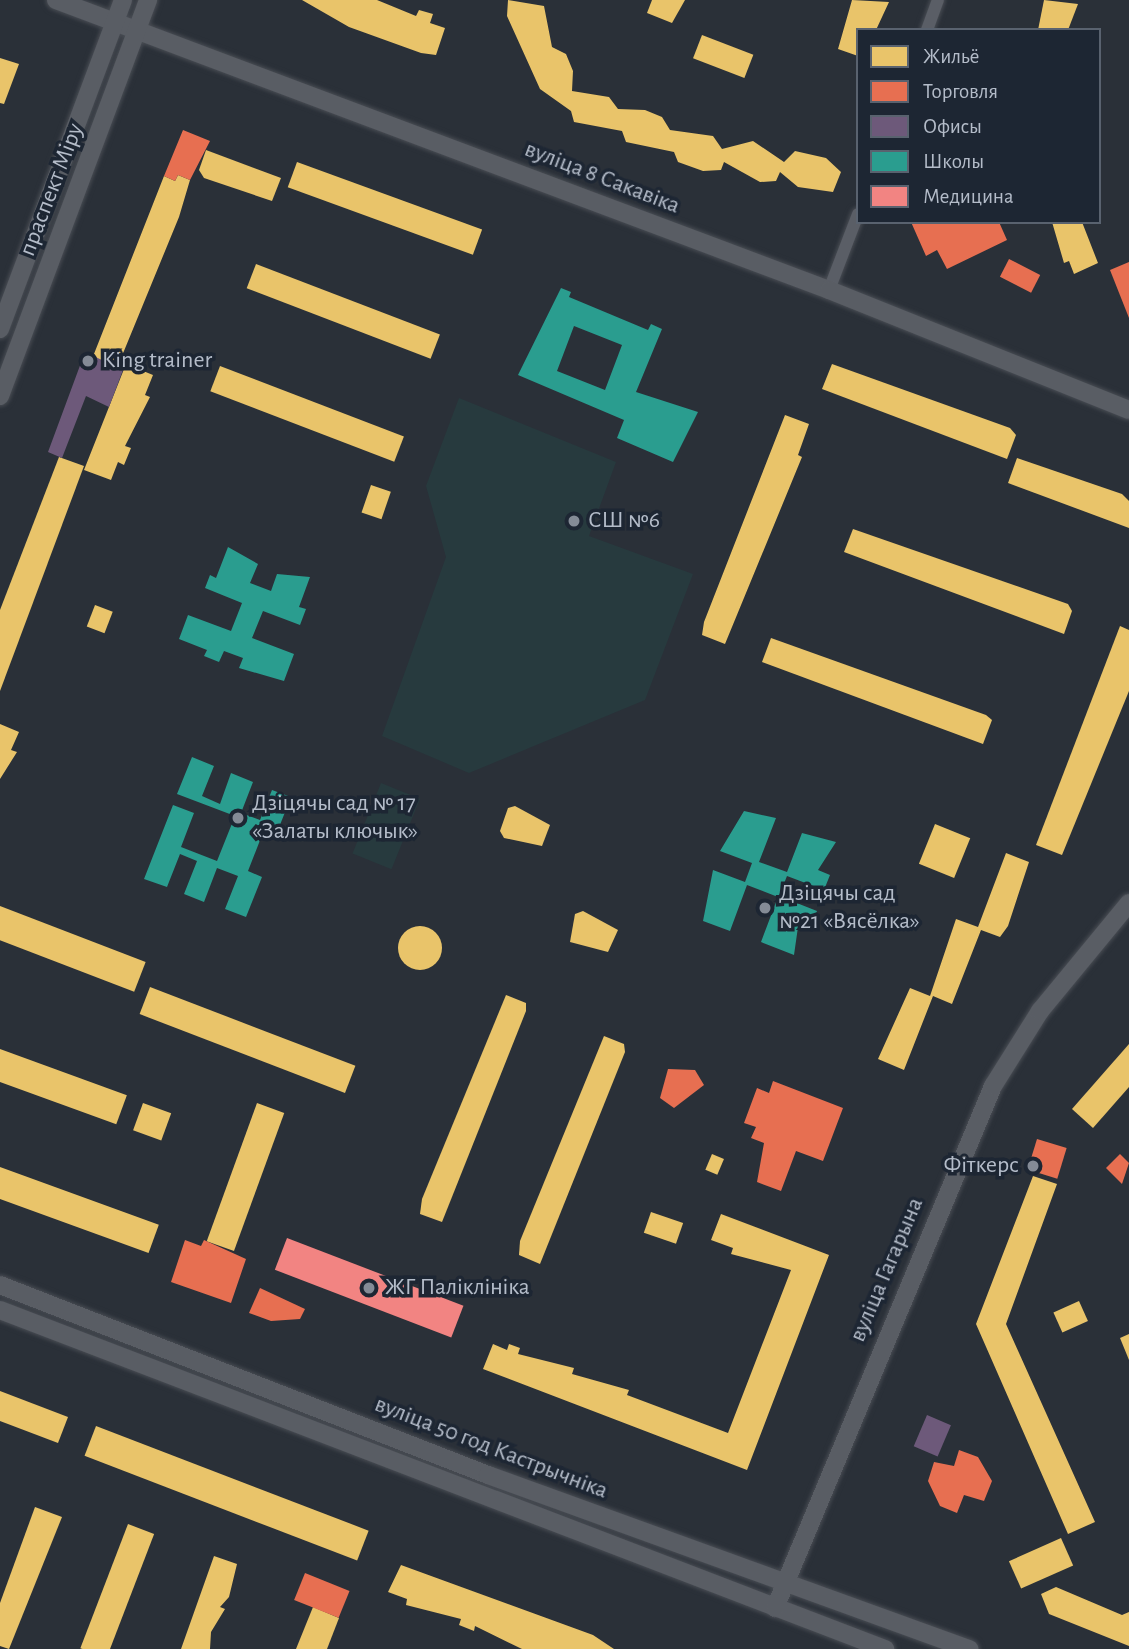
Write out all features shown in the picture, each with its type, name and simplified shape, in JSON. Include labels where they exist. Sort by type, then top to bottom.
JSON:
[{"type":"main road","name":"вуліца 8 Сакавіка","points":[[55,0],[829,290],[1129,410]]},
{"type":"main road","name":"праспект Міру","points":[[0,329],[123,0]]},
{"type":"main road","name":"праспект Міру","points":[[0,396],[4,373],[148,0]]},
{"type":"main road","name":"вуліца Гагарына","points":[[775,1608],[993,1086],[1040,1012],[1129,903]]},
{"type":"main road","name":"вуліца 50 год Кастрычніка","points":[[0,1285],[785,1584],[969,1649]]},
{"type":"main road","name":"вуліца 50 год Кастрычніка","points":[[0,1310],[885,1649]]},
{"type":"street","points":[[928,28],[938,0]]},
{"type":"street","points":[[829,290],[856,219]]},
{"type":"green space","points":[[459,398],[616,462],[589,536],[693,574],[645,700],[469,773],[382,736],[446,557],[426,486]]},
{"type":"green space","points":[[381,783],[420,799],[391,869],[353,853]]},
{"type":"building: Жильё","points":[[302,0],[377,0],[416,16],[419,10],[433,14],[430,23],[445,28],[436,55],[421,53],[349,27]]},
{"type":"building: Жильё","points":[[508,0],[544,6],[552,47],[566,54],[573,71],[572,91],[609,97],[618,109],[645,110],[662,117],[670,130],[713,136],[722,149],[753,141],[784,162],[795,151],[826,158],[841,172],[833,192],[798,187],[780,172],[776,181],[760,182],[724,162],[721,170],[703,171],[678,162],[674,152],[626,142],[622,131],[574,122],[571,111],[540,89],[507,16]]},
{"type":"building: Жильё","points":[[652,0],[685,0],[672,23],[647,13]]},
{"type":"building: Жильё","points":[[852,0],[889,2],[877,28],[856,28],[856,55],[838,49]]},
{"type":"building: Жильё","points":[[1044,0],[1078,4],[1069,28],[1038,28]]},
{"type":"building: Жильё","points":[[702,35],[753,55],[744,78],[693,58]]},
{"type":"building: Жильё","points":[[0,58],[19,64],[4,104],[0,103]]},
{"type":"building: Жильё","points":[[206,150],[281,178],[272,201],[204,178],[199,170]]},
{"type":"building: Жильё","points":[[297,162],[482,229],[473,255],[288,187]]},
{"type":"building: Жильё","points":[[178,175],[190,180],[179,217],[117,368],[92,359],[164,176],[175,181]]},
{"type":"building: Жильё","points":[[1053,224],[1083,224],[1098,263],[1074,274],[1069,261],[1064,263]]},
{"type":"building: Жильё","points":[[256,264],[440,335],[431,359],[247,288]]},
{"type":"building: Жильё","points":[[126,364],[153,375],[145,395],[150,397],[125,446],[131,448],[124,465],[118,462],[111,480],[84,470]]},
{"type":"building: Жильё","points":[[832,364],[1010,428],[1016,435],[1007,459],[822,389]]},
{"type":"building: Жильё","points":[[220,366],[404,437],[394,462],[210,391]]},
{"type":"building: Жильё","points":[[785,415],[809,424],[798,455],[802,457],[725,644],[702,635],[704,622]]},
{"type":"building: Жильё","points":[[59,457],[84,466],[0,691],[0,610]]},
{"type":"building: Жильё","points":[[1017,458],[1122,494],[1129,501],[1129,528],[1008,483]]},
{"type":"building: Жильё","points":[[371,485],[391,492],[381,519],[362,512]]},
{"type":"building: Жильё","points":[[853,529],[1068,604],[1072,611],[1064,634],[844,552]]},
{"type":"building: Жильё","points":[[95,605],[113,612],[104,633],[87,626]]},
{"type":"building: Жильё","points":[[1120,626],[1129,630],[1129,691],[1062,855],[1036,845]]},
{"type":"building: Жильё","points":[[771,638],[986,715],[992,720],[983,744],[762,662]]},
{"type":"building: Жильё","points":[[0,724],[19,732],[11,750],[17,752],[0,779]]},
{"type":"building: Жильё","points":[[515,806],[550,825],[542,846],[504,838],[500,831],[508,808]]},
{"type":"building: Жильё","points":[[935,824],[970,838],[954,878],[919,864]]},
{"type":"building: Жильё","points":[[1006,853],[1029,862],[1008,926],[1000,937],[981,930],[952,1004],[933,996],[904,1070],[878,1059],[910,988],[930,996],[956,919],[978,927]]},
{"type":"building: Жильё","points":[[0,906],[146,962],[134,992],[0,940]]},
{"type":"building: Жильё","points":[[583,911],[618,930],[608,952],[570,942],[575,914]]},
{"type":"building: Жильё","points":[[420,926],[435,933],[442,948],[435,963],[420,970],[405,963],[398,948],[405,933]]},
{"type":"building: Жильё","points":[[150,987],[355,1066],[345,1093],[140,1014]]},
{"type":"building: Жильё","points":[[506,995],[526,1003],[526,1011],[442,1222],[420,1214],[422,1199]]},
{"type":"building: Жильё","points":[[604,1036],[624,1044],[625,1052],[540,1264],[519,1255],[520,1241]]},
{"type":"building: Жильё","points":[[1129,1044],[1129,1087],[1093,1128],[1072,1109]]},
{"type":"building: Жильё","points":[[0,1049],[127,1095],[116,1124],[0,1082]]},
{"type":"building: Жильё","points":[[143,1103],[171,1113],[161,1141],[133,1130]]},
{"type":"building: Жильё","points":[[257,1103],[284,1113],[234,1251],[207,1241]]},
{"type":"building: Жильё","points":[[712,1154],[724,1159],[717,1175],[705,1170]]},
{"type":"building: Жильё","points":[[0,1167],[159,1225],[149,1253],[0,1199]]},
{"type":"building: Жильё","points":[[1033,1176],[1057,1184],[1006,1324],[1095,1522],[1068,1534],[976,1324]]},
{"type":"building: Жильё","points":[[651,1212],[683,1223],[676,1244],[644,1233]]},
{"type":"building: Жильё","points":[[721,1214],[829,1255],[747,1470],[483,1369],[493,1344],[507,1350],[509,1344],[520,1348],[518,1354],[574,1368],[572,1374],[629,1390],[627,1395],[728,1433],[791,1270],[731,1254],[733,1248],[711,1240]]},
{"type":"building: Жильё","points":[[1079,1301],[1088,1321],[1062,1332],[1053,1312]]},
{"type":"building: Жильё","points":[[1129,1334],[1129,1360],[1120,1338]]},
{"type":"building: Жильё","points":[[0,1391],[68,1417],[58,1443],[0,1421]]},
{"type":"building: Жильё","points":[[96,1426],[369,1531],[357,1561],[85,1456]]},
{"type":"building: Жильё","points":[[35,1507],[62,1517],[9,1649],[0,1646],[0,1603]]},
{"type":"building: Жильё","points":[[128,1524],[154,1534],[110,1649],[80,1648]]},
{"type":"building: Жильё","points":[[1061,1538],[1073,1565],[1021,1589],[1009,1561]]},
{"type":"building: Жильё","points":[[214,1556],[237,1564],[229,1597],[220,1607],[225,1609],[211,1632],[210,1649],[181,1649]]},
{"type":"building: Жильё","points":[[401,1565],[593,1635],[614,1649],[522,1649],[475,1626],[474,1631],[459,1625],[461,1619],[406,1605],[407,1599],[388,1592]]},
{"type":"building: Жильё","points":[[1056,1587],[1122,1615],[1129,1612],[1129,1646],[1049,1614],[1041,1594]]},
{"type":"building: Жильё","points":[[313,1607],[339,1618],[327,1649],[296,1649]]},
{"type":"building: Торговля","points":[[183,130],[210,141],[190,180],[178,175],[175,181],[164,176]]},
{"type":"building: Торговля","points":[[912,224],[1000,224],[1007,240],[947,269],[937,250],[926,256]]},
{"type":"building: Торговля","points":[[1009,259],[1040,275],[1031,293],[1000,277]]},
{"type":"building: Торговля","points":[[1129,262],[1129,318],[1110,270]]},
{"type":"building: Торговля","points":[[668,1069],[695,1070],[704,1085],[674,1108],[660,1098]]},
{"type":"building: Торговля","points":[[773,1081],[843,1108],[823,1161],[796,1151],[781,1191],[757,1182],[764,1143],[751,1138],[756,1127],[744,1123],[757,1088],[769,1093]]},
{"type":"building: Торговля","points":[[1037,1139],[1067,1148],[1057,1179],[1028,1170]]},
{"type":"building: Торговля","points":[[1120,1154],[1129,1163],[1122,1184],[1106,1168]]},
{"type":"building: Торговля","points":[[185,1240],[201,1246],[204,1240],[246,1259],[231,1303],[171,1282]]},
{"type":"building: Торговля","points":[[260,1288],[305,1309],[300,1319],[271,1321],[249,1313]]},
{"type":"building: Торговля","points":[[959,1450],[978,1457],[992,1481],[984,1501],[964,1495],[957,1513],[940,1506],[928,1481],[934,1462],[954,1466]]},
{"type":"building: Торговля","points":[[305,1573],[350,1591],[339,1618],[294,1600]]},
{"type":"building: Офисы","points":[[85,352],[123,370],[109,407],[86,396],[62,458],[48,452]]},
{"type":"building: Офисы","points":[[927,1415],[951,1425],[938,1456],[914,1446]]},
{"type":"building: Школы","points":[[561,288],[571,292],[569,297],[648,330],[651,324],[662,329],[636,392],[698,412],[673,462],[617,438],[624,420],[518,375]],"holes":[[[574,326],[622,345],[605,390],[557,371]]]},
{"type":"building: Школы","points":[[228,547],[258,564],[250,583],[271,591],[277,574],[310,577],[299,607],[306,609],[300,625],[263,611],[252,638],[294,654],[284,681],[239,668],[243,658],[224,651],[219,662],[204,656],[207,650],[179,639],[188,615],[231,631],[242,603],[205,588],[210,575],[216,578]]},
{"type":"building: Школы","points":[[192,757],[214,766],[202,796],[220,804],[231,773],[253,782],[241,813],[260,820],[272,790],[291,797],[276,835],[264,830],[248,871],[262,877],[246,917],[225,909],[238,876],[217,868],[204,902],[184,894],[197,861],[180,854],[167,887],[144,879],[173,805],[194,813],[181,847],[217,861],[235,816],[177,794]]},
{"type":"building: Школы","points":[[744,811],[776,818],[759,862],[787,872],[802,833],[836,842],[818,870],[830,875],[824,890],[787,876],[779,896],[817,911],[812,925],[799,920],[794,955],[761,942],[778,897],[747,885],[730,931],[703,921],[713,870],[745,882],[752,863],[720,851]]},
{"type":"building: Медицина","name":"ЖГ Паліклініка","points":[[287,1238],[463,1306],[451,1337],[275,1270]]},
{"type":"place","name":"King trainer","points":[[88,361]]},
{"type":"place","name":"СШ №6","points":[[574,521]]},
{"type":"place","name":"Дзіцячы сад № 17 «Залаты ключык»","points":[[238,818]]},
{"type":"place","name":"Дзіцячы сад №21 «Вясёлка»","points":[[765,908]]},
{"type":"place","name":"Фіткерс","points":[[1033,1166]]},
{"type":"place","name":"ЖГ Паліклініка","points":[[369,1288]]}]
